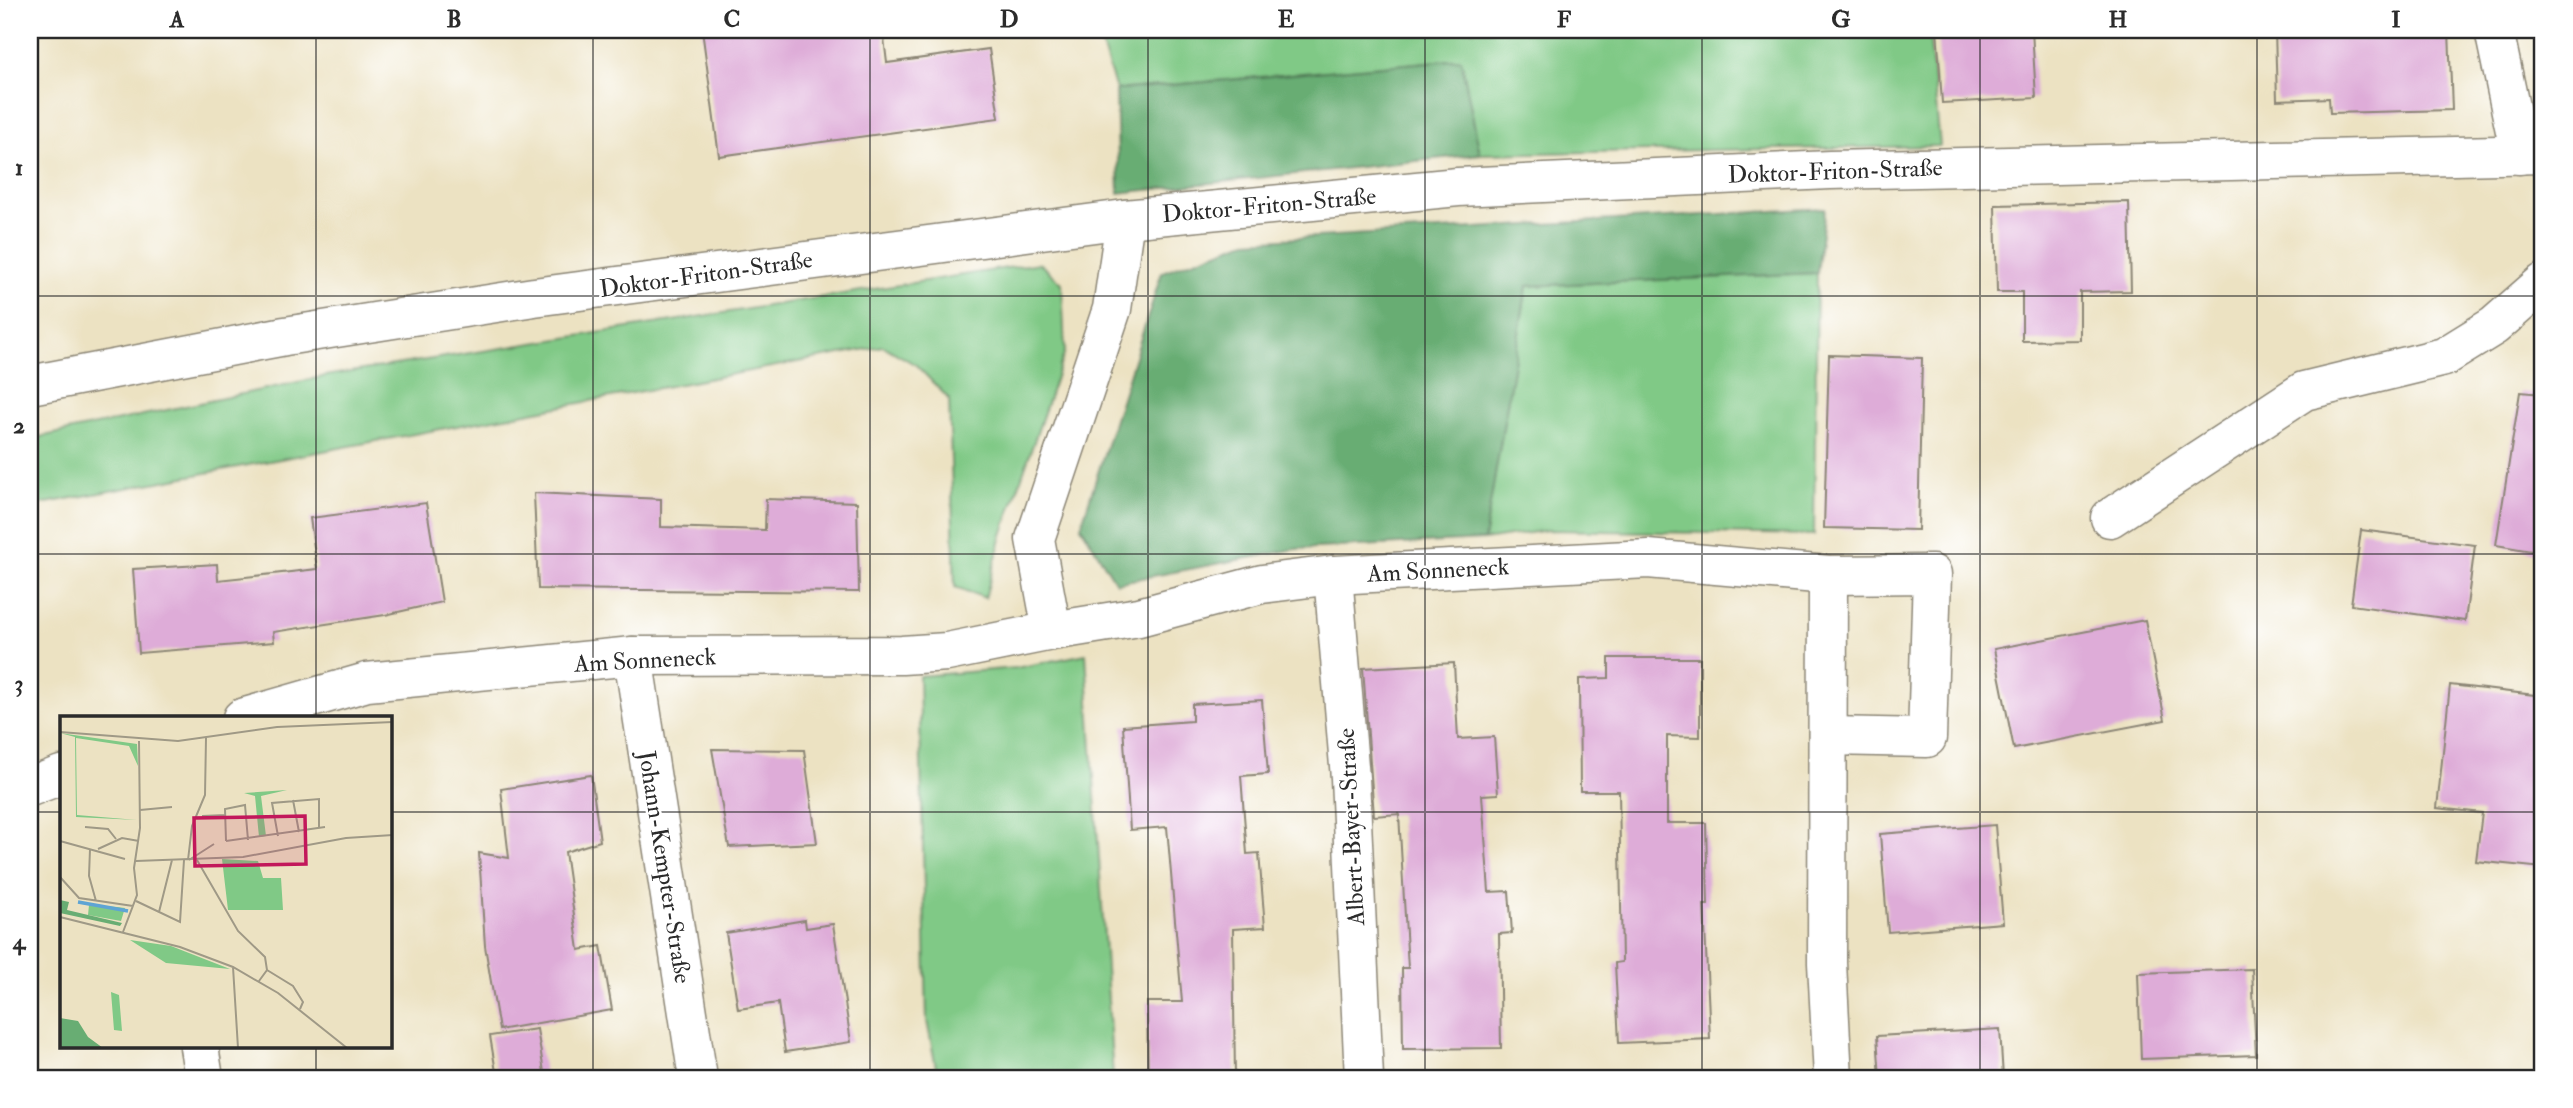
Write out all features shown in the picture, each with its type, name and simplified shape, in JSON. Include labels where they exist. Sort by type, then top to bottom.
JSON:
[{"type":"street","points":[[2494,30],[2532,154]]},
{"type":"street","name":"Doktor-Friton-Straße","points":[[30,386],[285,336],[534,297],[1125,219],[1458,187],[1802,171],[2532,154]]},
{"type":"street","points":[[1052,631],[1035,539],[1112,309],[1125,219]]},
{"type":"street","points":[[2110,518],[2304,391],[2444,357],[2494,326],[2543,283]]},
{"type":"street","name":"Am Sonneneck","points":[[249,716],[367,682],[632,656],[936,653],[1139,617],[1262,584],[1333,575],[1648,559],[1828,575],[1932,574],[1927,738],[1828,736]]},
{"type":"street","name":"Albert-Bayer-Straße","points":[[1333,575],[1350,778],[1364,1078]]},
{"type":"street","points":[[1828,575],[1826,963],[1833,1078]]},
{"type":"street","name":"Johann-Kempter-Straße","points":[[632,656],[698,1078]]},
{"type":"street","points":[[30,787],[60,775]]},
{"type":"street","points":[[199,1048],[204,1078]]},
{"type":"green space","points":[[1097,30],[1929,30],[1940,146],[1480,154],[1461,59],[1116,90]]},
{"type":"green space","points":[[1461,59],[1480,154],[1119,193],[1116,90]]},
{"type":"green space","points":[[1825,208],[1817,273],[1527,286],[1484,540],[1296,549],[1116,583],[1081,526],[1162,272],[1247,241]]},
{"type":"green space","points":[[1039,263],[1062,283],[1065,351],[1002,535],[985,598],[955,587],[949,399],[916,365],[883,346],[30,506],[30,439],[331,375]]},
{"type":"green space","points":[[1817,273],[1814,535],[1548,530],[1484,540],[1527,286]]},
{"type":"green space","points":[[1086,654],[1113,1078],[938,1078],[927,1021],[919,676],[1016,668]]},
{"type":"building","points":[[702,30],[883,30],[887,63],[989,49],[999,118],[719,156]]},
{"type":"building","points":[[1937,30],[2032,30],[2036,98],[1942,103]]},
{"type":"building","points":[[2275,30],[2449,30],[2452,110],[2330,113],[2329,98],[2277,100]]},
{"type":"building","points":[[2129,202],[2131,291],[2080,292],[2080,340],[2022,341],[2022,292],[1997,292],[1995,205]]},
{"type":"building","points":[[1829,355],[1922,358],[1918,530],[1824,528]]},
{"type":"building","points":[[2520,392],[2543,394],[2543,553],[2496,545]]},
{"type":"building","points":[[534,493],[661,499],[661,527],[765,530],[766,499],[857,502],[859,592],[538,589]]},
{"type":"building","points":[[426,503],[442,602],[385,615],[273,632],[274,642],[139,653],[133,569],[217,564],[218,580],[317,569],[310,518]]},
{"type":"building","points":[[2361,530],[2475,545],[2465,621],[2351,605]]},
{"type":"building","points":[[2145,620],[2165,720],[2014,749],[1994,649]]},
{"type":"building","points":[[1609,658],[1700,658],[1700,737],[1667,736],[1667,823],[1706,823],[1708,905],[1704,905],[1710,1039],[1619,1043],[1615,963],[1622,962],[1619,791],[1580,791],[1579,679],[1609,678]]},
{"type":"building","points":[[1454,663],[1458,739],[1494,737],[1498,794],[1482,795],[1489,892],[1509,891],[1512,933],[1499,934],[1501,1048],[1403,1049],[1402,968],[1408,968],[1399,814],[1374,816],[1363,668]]},
{"type":"building","points":[[2450,685],[2543,696],[2543,764],[2538,813],[2543,814],[2543,868],[2476,861],[2482,813],[2437,808]]},
{"type":"building","points":[[1262,700],[1268,774],[1241,776],[1247,854],[1259,853],[1265,927],[1233,929],[1235,1077],[1148,1078],[1147,1002],[1182,1002],[1167,827],[1130,830],[1123,726],[1192,721],[1192,704]]},
{"type":"building","points":[[712,749],[804,750],[817,843],[729,847]]},
{"type":"building","points":[[591,775],[600,841],[565,852],[579,950],[601,946],[612,1010],[499,1030],[485,946],[479,853],[509,858],[501,789]]},
{"type":"building","points":[[1995,825],[2003,923],[1888,932],[1880,834]]},
{"type":"building","points":[[805,920],[806,928],[833,924],[851,1042],[785,1052],[778,1003],[738,1009],[726,933]]},
{"type":"building","points":[[2252,969],[2256,1055],[2141,1059],[2138,973]]},
{"type":"building","points":[[537,1029],[545,1078],[497,1078],[490,1036]]},
{"type":"building","points":[[2000,1029],[2003,1078],[1880,1078],[1877,1036]]}]
